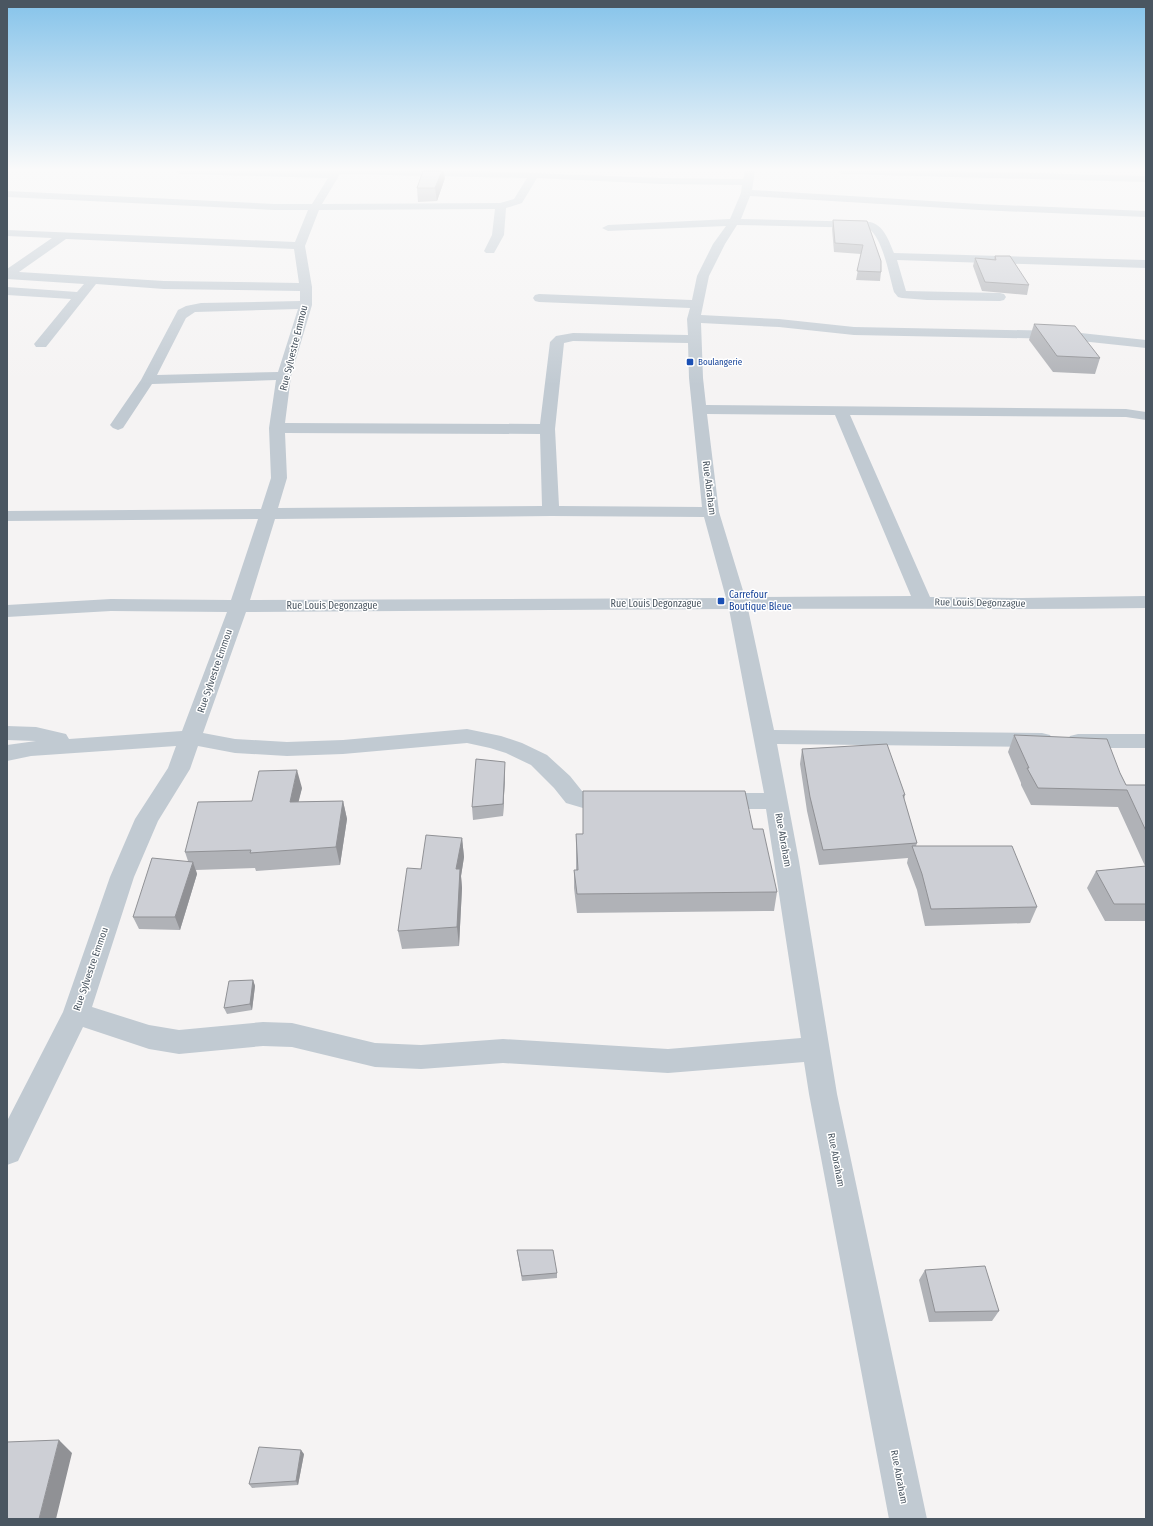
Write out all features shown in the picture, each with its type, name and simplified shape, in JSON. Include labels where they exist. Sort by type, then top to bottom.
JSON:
[{"type":"street","points":[[7,275],[54,242]]},
{"type":"street","points":[[209,242],[298,246],[300,242]]},
{"type":"street","points":[[490,251],[494,242]]},
{"type":"street","name":"Rue Abraham","points":[[719,242],[703,276],[695,312],[696,378],[711,512],[737,604],[765,737],[823,1094],[908,1519]]},
{"type":"street","points":[[884,242],[890,256],[900,292],[902,294],[927,296],[1000,297]]},
{"type":"street","name":"Rue Sylvestre Emmou","points":[[7,1151],[76,1013],[122,877],[147,819],[179,769],[192,738],[257,550],[267,513],[279,478],[277,428],[284,376],[306,296],[298,246]]},
{"type":"street","points":[[890,256],[1146,264]]},
{"type":"street","points":[[7,275],[306,296]]},
{"type":"street","points":[[41,344],[93,280]]},
{"type":"street","points":[[7,291],[81,296]]},
{"type":"street","points":[[118,425],[148,380],[183,313],[191,309],[201,307],[306,296]]},
{"type":"street","points":[[539,298],[695,312],[854,332],[1062,335],[1146,344]]},
{"type":"street","points":[[551,511],[546,429],[556,342],[561,339],[573,337],[695,339]]},
{"type":"street","points":[[148,380],[284,376]]},
{"type":"street","points":[[699,409],[1126,413],[1146,416]]},
{"type":"street","points":[[841,411],[923,602]]},
{"type":"street","points":[[277,428],[546,429]]},
{"type":"street","points":[[7,516],[551,511],[711,512]]},
{"type":"street","name":"Rue Louis Degonzague","points":[[7,611],[111,605],[238,606],[923,602],[1022,604],[1146,602]]},
{"type":"street","points":[[7,733],[36,734],[58,739],[74,746]]},
{"type":"street","points":[[7,752],[192,738],[235,746],[288,749],[343,747],[467,736],[493,741],[514,748],[538,760],[562,782],[574,797],[584,800],[631,800]]},
{"type":"street","points":[[765,737],[1146,742]]},
{"type":"street","points":[[701,801],[776,801]]},
{"type":"street","points":[[76,1013],[149,1037],[178,1042],[263,1034],[292,1035],[375,1055],[414,1057],[503,1051],[668,1061],[816,1049]]},
{"type":"building","points":[[874,242],[881,261],[881,272],[857,271],[863,245],[835,243]]},
{"type":"building","points":[[995,256],[1010,256],[1029,285],[985,282],[975,258],[996,260]]},
{"type":"building","points":[[1034,324],[1075,326],[1100,358],[1057,356]]},
{"type":"building","points":[[1014,735],[1107,739],[1126,785],[1146,785],[1146,831],[1127,790],[1038,788],[1027,768],[1029,768]]},
{"type":"building","points":[[887,744],[905,795],[903,795],[917,843],[823,850],[810,797],[802,749]]},
{"type":"building","points":[[476,759],[505,762],[503,804],[472,807]]},
{"type":"building","points":[[297,770],[290,802],[343,801],[336,847],[250,853],[251,850],[185,852],[198,802],[252,801],[259,771]]},
{"type":"building","points":[[583,791],[745,791],[753,829],[763,829],[777,892],[577,894],[574,870],[578,870],[576,834],[583,834]]},
{"type":"building","points":[[426,835],[462,838],[456,869],[460,869],[457,927],[398,931],[407,868],[421,869]]},
{"type":"building","points":[[912,846],[1012,846],[1037,907],[931,909],[922,874]]},
{"type":"building","points":[[152,858],[193,862],[175,917],[133,917]]},
{"type":"building","points":[[1146,866],[1146,904],[1114,904],[1096,871]]},
{"type":"building","points":[[253,980],[250,1004],[224,1008],[229,981]]},
{"type":"building","points":[[517,1250],[553,1250],[557,1273],[522,1276]]},
{"type":"building","points":[[985,1266],[999,1311],[935,1312],[925,1270]]},
{"type":"building","points":[[59,1440],[39,1519],[7,1519],[7,1442]]},
{"type":"building","points":[[259,1447],[301,1450],[296,1481],[249,1484]]},
{"type":"place","name":"Boulangerie","points":[[690,362]]},
{"type":"place","name":"Carrefour Boutique Bleue","points":[[721,601]]}]
